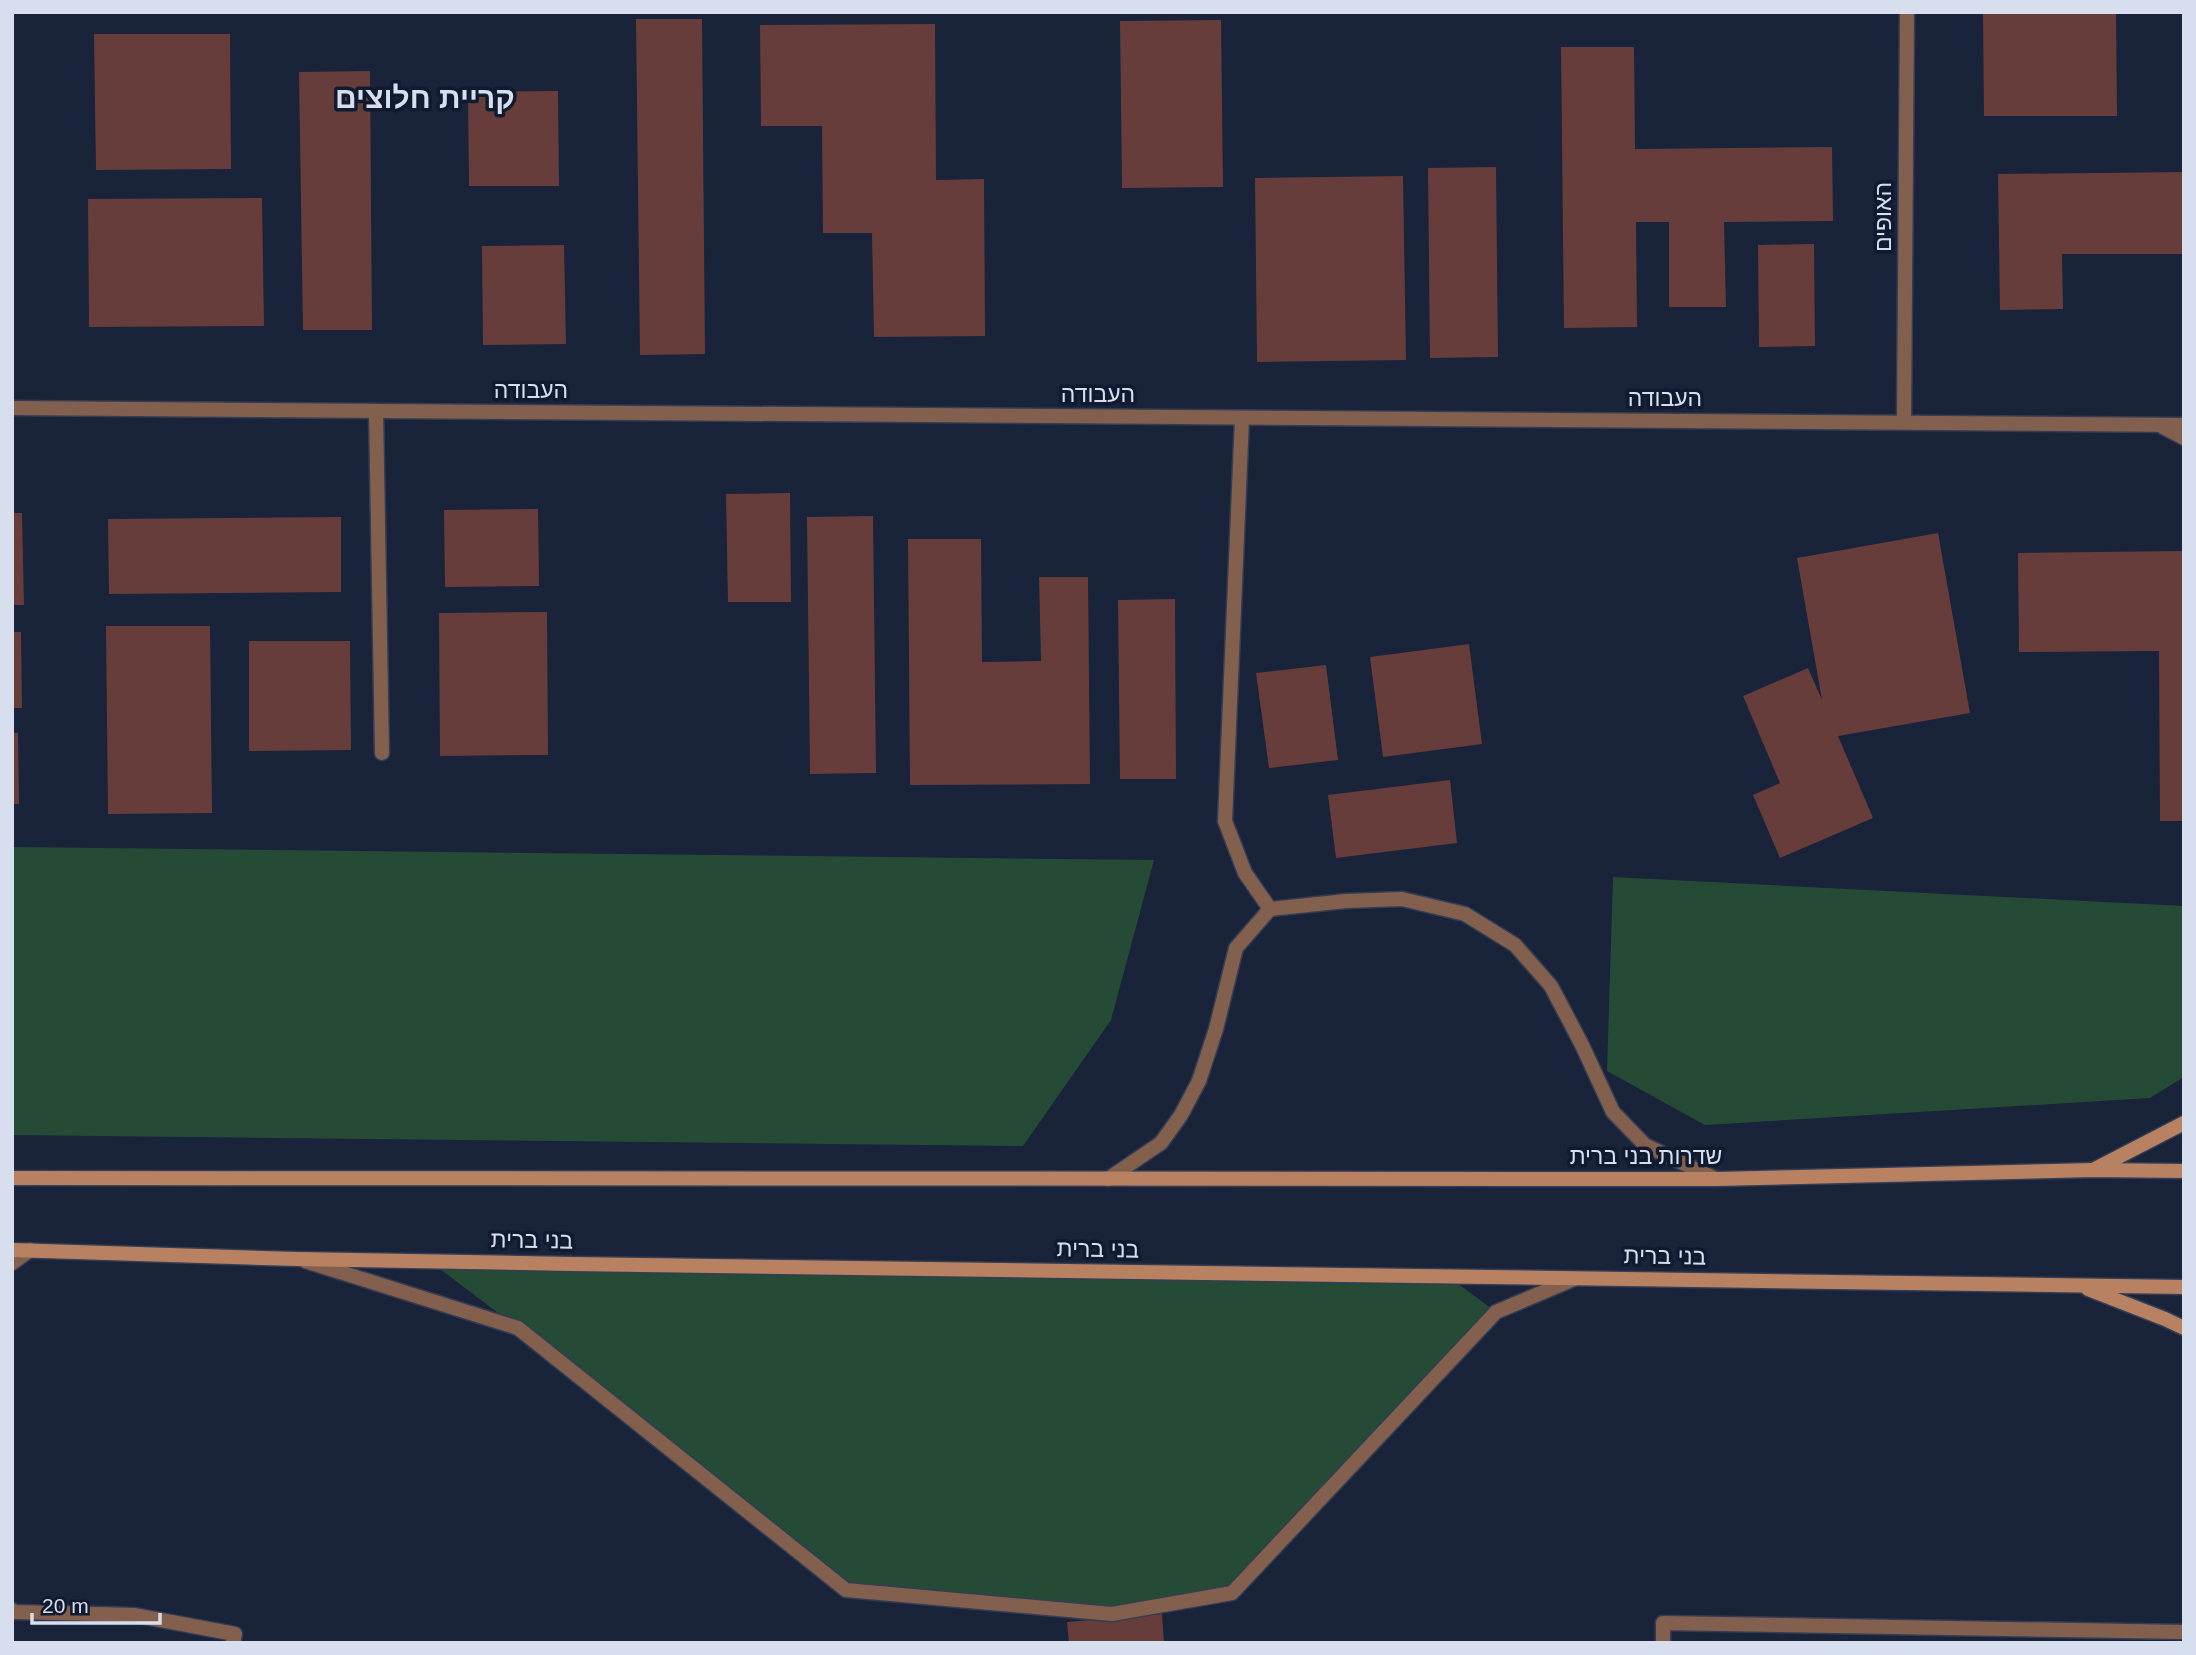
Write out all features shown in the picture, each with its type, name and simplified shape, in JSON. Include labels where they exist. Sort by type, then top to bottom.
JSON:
[{"type":"main road","points":[[2092,1170],[2184,1123]]},
{"type":"main road","name":"שדרות בני ברית","points":[[1108,1179],[1716,1179],[2092,1170],[2184,1171]]},
{"type":"main road","points":[[12,1178],[1108,1179]]},
{"type":"main road","name":"בני ברית","points":[[12,1250],[297,1259],[2184,1287]]},
{"type":"main road","points":[[2080,1286],[2165,1318],[2184,1328]]},
{"type":"street","name":"האופים","points":[[1904,422],[1907,12]]},
{"type":"street","name":"העבודה","points":[[12,408],[2184,425]]},
{"type":"street","points":[[376,411],[382,753]]},
{"type":"street","points":[[1242,418],[1225,821],[1245,873],[1270,909]]},
{"type":"street","points":[[2158,424],[2184,438]]},
{"type":"street","points":[[1108,1179],[1161,1143],[1181,1115],[1199,1081],[1216,1029],[1236,948],[1270,909],[1346,901],[1402,899],[1465,914],[1516,945],[1551,986],[1614,1112],[1645,1144],[1716,1179]]},
{"type":"street","points":[[12,1263],[30,1250]]},
{"type":"street","points":[[297,1259],[518,1328],[846,1590],[1112,1615],[1232,1593],[1496,1312],[1577,1277]]},
{"type":"street","points":[[12,1610],[134,1615],[235,1634],[233,1643]]},
{"type":"street","points":[[1663,1643],[1663,1623],[2184,1632]]},
{"type":"green space","points":[[12,847],[1154,860],[1111,1020],[1023,1146],[12,1135]]},
{"type":"green space","points":[[1613,877],[2184,906],[2184,1077],[2150,1098],[1705,1125],[1607,1071]]},
{"type":"green space","points":[[428,1260],[1449,1277],[1496,1312],[1232,1593],[1112,1614],[846,1590],[518,1328]]},
{"type":"building","points":[[1983,12],[2116,12],[2117,116],[1984,116]]},
{"type":"building","points":[[636,19],[702,19],[705,354],[640,355]]},
{"type":"building","points":[[1221,20],[1223,187],[1122,188],[1120,21]]},
{"type":"building","points":[[935,24],[936,180],[984,179],[985,336],[874,337],[872,233],[823,233],[822,126],[761,126],[760,25]]},
{"type":"building","points":[[94,34],[230,34],[231,169],[96,170]]},
{"type":"building","points":[[1561,47],[1634,47],[1635,149],[1832,147],[1833,221],[1724,222],[1726,307],[1669,307],[1669,222],[1636,222],[1637,327],[1564,328]]},
{"type":"building","points":[[370,71],[372,330],[303,330],[299,72]]},
{"type":"building","points":[[558,91],[559,186],[469,186],[468,92]]},
{"type":"building","points":[[1496,167],[1498,357],[1430,358],[1428,168]]},
{"type":"building","points":[[2184,172],[2184,254],[2062,254],[2063,309],[2000,310],[1998,174]]},
{"type":"building","points":[[1403,176],[1406,360],[1257,362],[1255,178]]},
{"type":"building","points":[[262,198],[264,326],[89,327],[88,199]]},
{"type":"building","points":[[1814,244],[1815,346],[1759,347],[1758,245]]},
{"type":"building","points":[[564,245],[566,344],[483,345],[482,246]]},
{"type":"building","points":[[790,493],[791,602],[728,602],[726,494]]},
{"type":"building","points":[[538,509],[539,586],[445,587],[444,510]]},
{"type":"building","points":[[12,513],[22,513],[24,605],[12,605]]},
{"type":"building","points":[[873,516],[876,773],[810,774],[807,517]]},
{"type":"building","points":[[341,517],[341,592],[109,594],[108,519]]},
{"type":"building","points":[[1938,533],[1970,713],[1838,736],[1873,818],[1780,858],[1753,795],[1780,783],[1743,696],[1808,668],[1822,700],[1797,558]]},
{"type":"building","points":[[908,539],[981,539],[982,662],[1041,661],[1039,577],[1088,577],[1090,784],[910,785]]},
{"type":"building","points":[[2184,551],[2184,821],[2160,821],[2159,651],[2019,652],[2018,553]]},
{"type":"building","points":[[1175,599],[1176,779],[1120,779],[1118,600]]},
{"type":"building","points":[[547,612],[548,755],[440,756],[439,613]]},
{"type":"building","points":[[106,626],[210,626],[212,813],[108,814]]},
{"type":"building","points":[[12,632],[21,632],[22,708],[12,708]]},
{"type":"building","points":[[249,641],[350,641],[351,750],[249,751]]},
{"type":"building","points":[[1469,644],[1482,744],[1383,757],[1370,657]]},
{"type":"building","points":[[1326,665],[1338,760],[1269,768],[1256,673]]},
{"type":"building","points":[[12,733],[18,733],[19,804],[12,804]]},
{"type":"building","points":[[1450,780],[1457,843],[1336,858],[1328,795]]},
{"type":"building","points":[[1162,1614],[1164,1643],[1069,1643],[1067,1622]]},
{"type":"district","name":"קריית חלוצים","points":[[425,97]]}]
